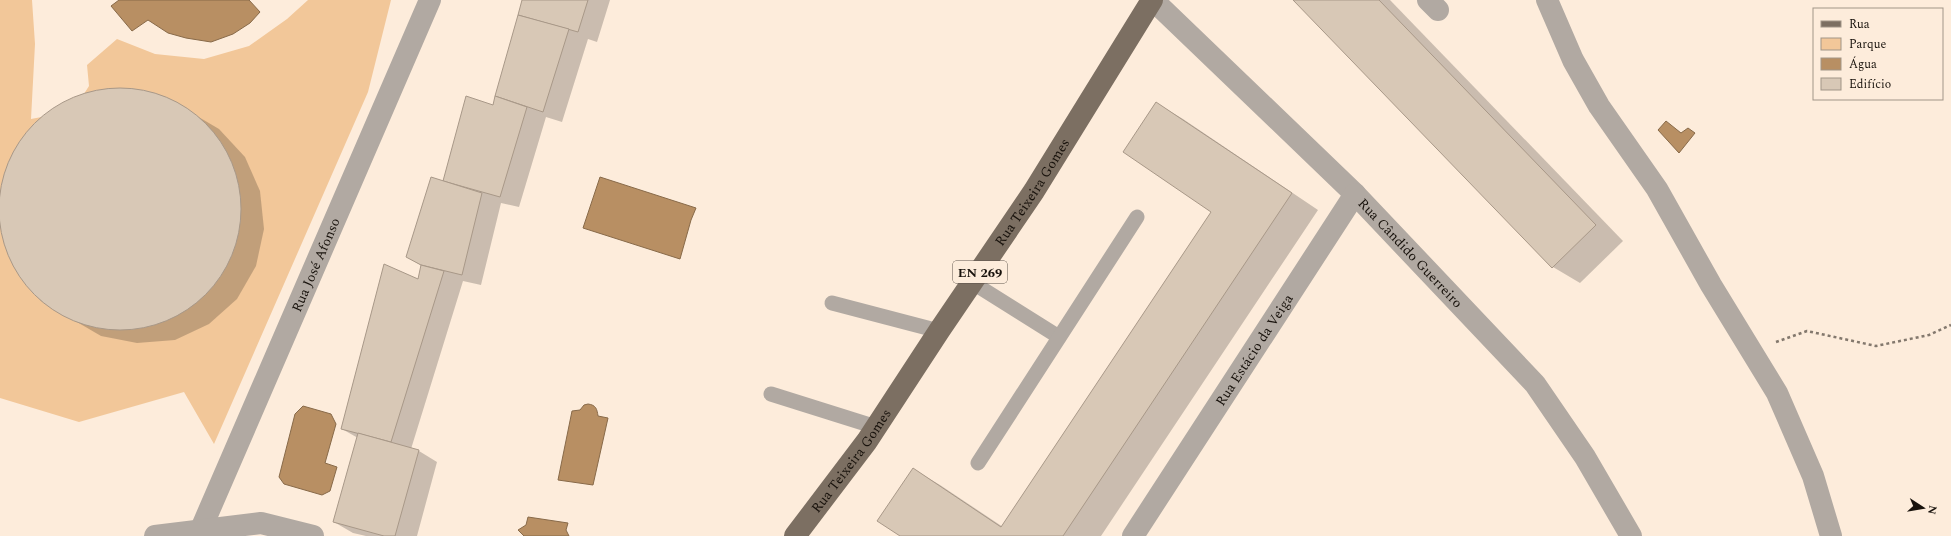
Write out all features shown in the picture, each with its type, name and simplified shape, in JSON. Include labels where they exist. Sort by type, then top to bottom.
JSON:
[{"type":"main road","name":"Rua Teixeira Gomes","points":[[795,536],[876,427],[939,331],[973,283],[1034,191],[1153,0]]},
{"type":"street","name":"Rua José Afonso","points":[[201,529],[430,0]]},
{"type":"street","name":"Rua Cândido Guerreiro","points":[[1153,0],[1355,194],[1535,384],[1585,457],[1630,536]]},
{"type":"street","points":[[1547,0],[1573,60],[1599,106],[1657,189],[1711,285],[1776,393],[1810,469],[1831,536]]},
{"type":"street","name":"Rua Estácio da Veiga","points":[[1133,536],[1355,194]]},
{"type":"street","name":"Rua Estácio da Veiga","points":[[1146,536],[1153,505]]},
{"type":"street","points":[[155,536],[201,529],[261,523],[312,536]]},
{"type":"lane","points":[[978,463],[1136,217]]},
{"type":"lane","points":[[973,283],[1059,337]]},
{"type":"lane","points":[[832,303],[939,331]]},
{"type":"lane","points":[[771,394],[876,427]]},
{"type":"path","points":[[1751,351],[1807,331],[1876,346],[1929,335],[1951,325]]},
{"type":"green space","points":[[0,0],[32,0],[35,44],[31,119],[73,111],[89,86],[87,65],[117,39],[155,54],[204,59],[249,46],[287,19],[308,0],[391,0],[368,92],[214,444],[184,392],[79,422],[0,398]]},
{"type":"water","points":[[119,0],[249,0],[260,12],[250,23],[233,34],[211,42],[186,38],[168,33],[148,20],[132,31],[111,6]]},
{"type":"water","points":[[1666,121],[1681,133],[1688,128],[1695,133],[1679,153],[1658,130]]},
{"type":"water","points":[[600,177],[696,208],[680,259],[583,228]]},
{"type":"water","points":[[584,405],[593,405],[596,408],[598,416],[608,418],[593,485],[558,480],[572,411],[580,410]]},
{"type":"water","points":[[303,406],[331,414],[336,424],[325,463],[337,467],[330,491],[322,495],[284,484],[279,477],[295,414]]},
{"type":"water","points":[[528,517],[568,523],[566,530],[569,536],[524,536],[518,530],[526,525]]},
{"type":"building","points":[[522,0],[588,0],[578,32],[518,15]]},
{"type":"building","points":[[1293,0],[1379,0],[1596,225],[1552,268]]},
{"type":"building","points":[[518,15],[569,29],[543,112],[495,96]]},
{"type":"building","points":[[120,88],[144,91],[166,98],[187,109],[205,124],[220,142],[231,163],[238,185],[241,209],[238,233],[231,255],[220,276],[205,294],[187,309],[166,320],[144,327],[120,330],[96,327],[74,320],[53,309],[35,294],[20,276],[9,255],[2,233],[-1,209],[2,185],[9,163],[20,142],[35,124],[53,109],[74,98],[96,91]]},
{"type":"building","points":[[466,96],[493,105],[495,96],[527,107],[500,197],[443,181]]},
{"type":"building","points":[[1156,102],[1292,193],[1063,536],[900,536],[877,521],[913,468],[1001,527],[1211,212],[1123,152]]},
{"type":"building","points":[[431,177],[482,193],[462,275],[421,265],[406,257]]},
{"type":"building","points":[[384,264],[418,279],[421,265],[444,271],[391,442],[341,429]]},
{"type":"building","points":[[358,433],[419,450],[395,536],[384,536],[333,522]]}]
